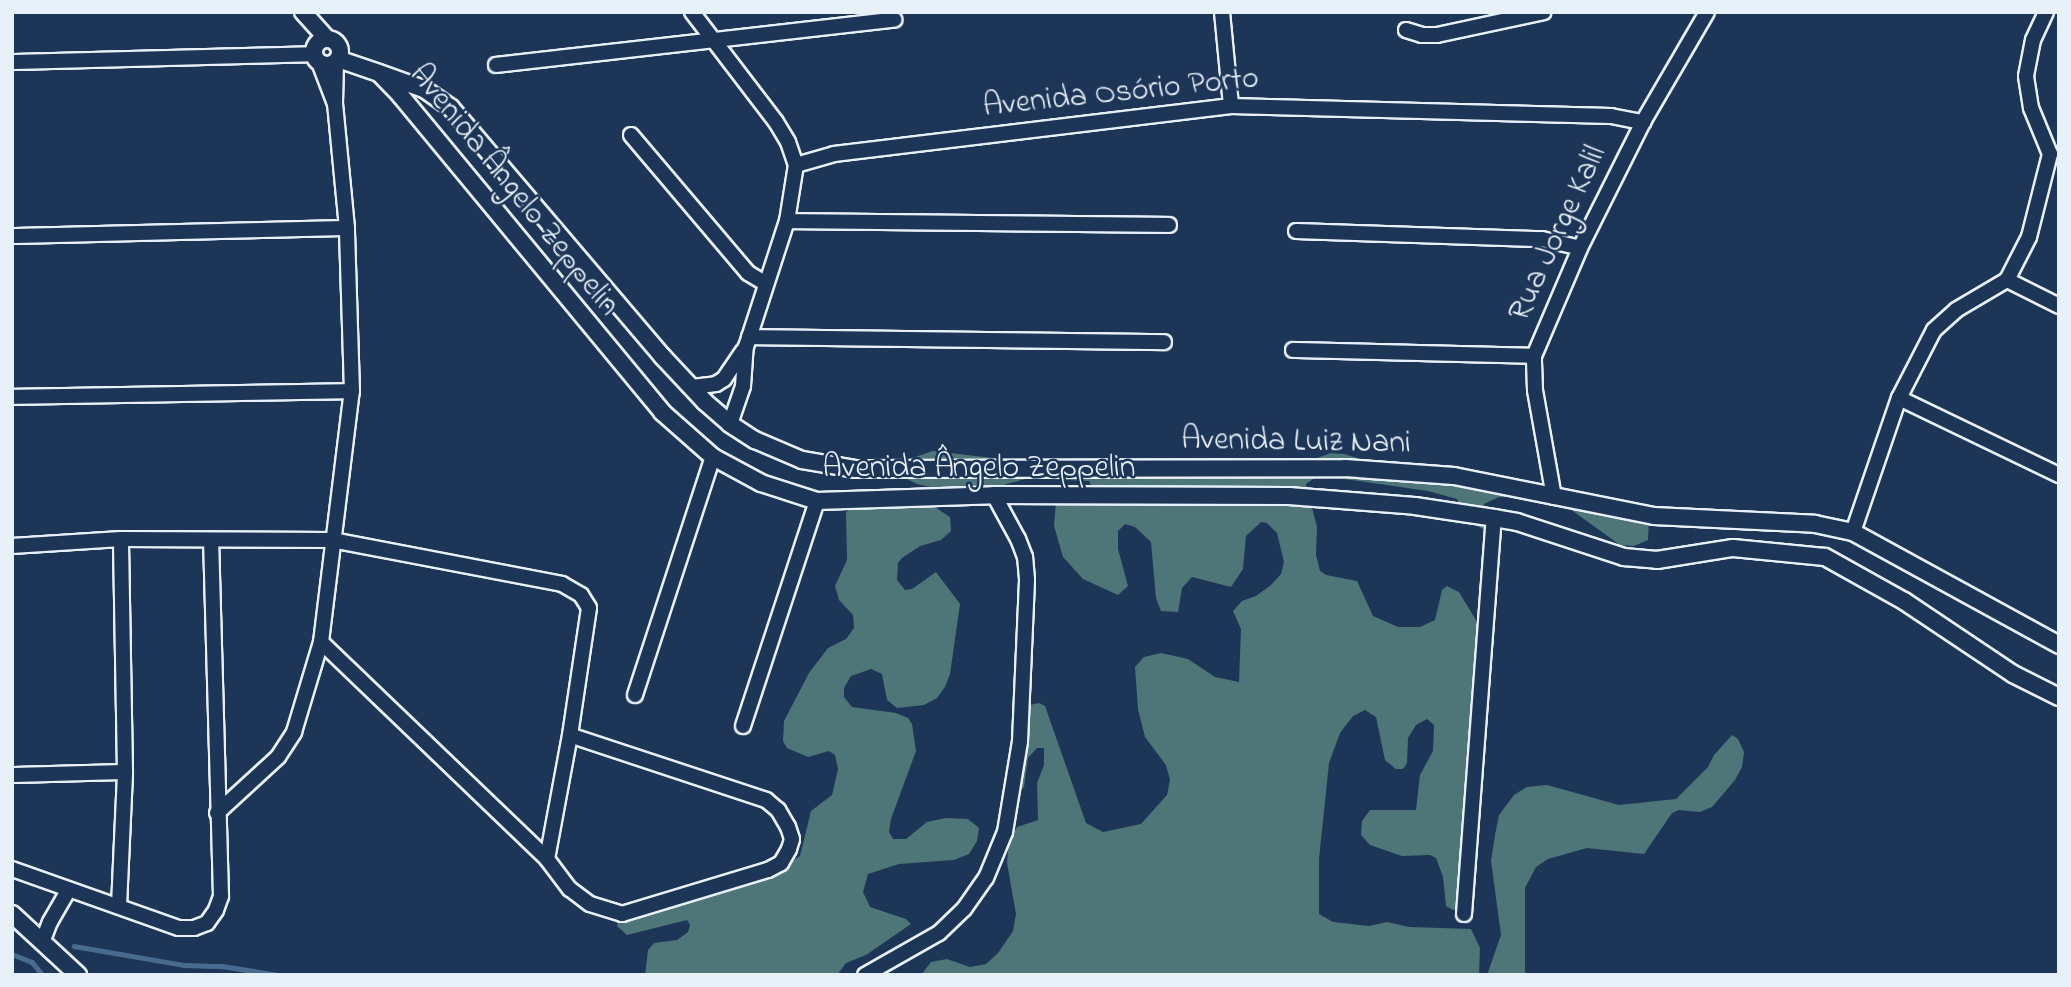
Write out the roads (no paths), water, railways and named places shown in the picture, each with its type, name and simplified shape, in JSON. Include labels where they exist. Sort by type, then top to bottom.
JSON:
[{"type":"street","points":[[692,12],[776,122],[788,142],[796,165],[787,221],[747,342],[741,396],[730,424]]},
{"type":"street","points":[[1222,12],[1231,106]]},
{"type":"street","points":[[1406,30],[1422,36],[1437,35],[1544,12]]},
{"type":"street","name":"Rua Jorge Kalil","points":[[1554,497],[1535,390],[1534,356],[1580,248],[1643,122],[1707,12]]},
{"type":"street","points":[[1853,532],[1899,398],[1934,330],[1942,320],[2007,280],[2029,237],[2054,154],[2031,108],[2026,76],[2033,40],[2046,12]]},
{"type":"street","points":[[306,16],[335,104]]},
{"type":"street","points":[[496,65],[894,20]]},
{"type":"street","points":[[12,62],[319,51],[333,40],[338,57],[335,104],[347,228],[352,391],[321,642],[294,732],[278,757],[217,813]]},
{"type":"street","points":[[319,51],[331,64],[338,57]]},
{"type":"street","name":"Avenida Ângelo Zeppelin","points":[[338,57],[379,73],[662,412],[713,457],[761,483],[817,501],[995,495],[1289,496],[1415,506],[1517,522],[1624,557],[1657,560],[1733,548],[1825,557],[1904,601],[2013,674],[2059,697]]},
{"type":"street","name":"Avenida Luiz Nani","points":[[379,73],[424,89],[451,108],[692,387],[730,424],[755,440],[802,460],[856,469],[1345,468],[1454,476],[1654,516],[1739,518]]},
{"type":"street","name":"Avenida Osório Porto","points":[[796,165],[834,154],[1231,106],[1611,116],[1643,122]]},
{"type":"street","points":[[631,135],[748,273],[766,284]]},
{"type":"street","points":[[787,221],[1169,225]]},
{"type":"street","points":[[12,236],[347,228]]},
{"type":"street","points":[[1296,231],[1542,239],[1580,248]]},
{"type":"street","points":[[2007,280],[2059,306]]},
{"type":"street","points":[[692,387],[716,384],[724,379],[747,342]]},
{"type":"street","points":[[747,342],[1164,342]]},
{"type":"street","points":[[1293,350],[1534,356]]},
{"type":"street","points":[[12,397],[352,391]]},
{"type":"street","points":[[1899,398],[2059,475]]},
{"type":"street","points":[[635,695],[713,457]]},
{"type":"street","points":[[865,975],[939,933],[964,909],[986,878],[1005,832],[1020,741],[1027,579],[1018,539],[995,495]]},
{"type":"street","points":[[743,726],[817,501]]},
{"type":"street","points":[[1464,914],[1494,518]]},
{"type":"street","points":[[1733,548],[1739,518],[1815,524],[1853,532],[2059,645]]},
{"type":"street","points":[[119,906],[125,772],[121,539]]},
{"type":"street","points":[[12,545],[121,539],[332,540],[562,584],[581,595],[589,608],[570,736],[547,859]]},
{"type":"street","points":[[12,869],[179,929],[194,928],[207,923],[216,910],[221,896],[211,540]]},
{"type":"street","points":[[321,642],[547,859],[570,889],[590,904],[622,914],[768,870],[781,863],[792,839],[778,810],[751,793],[570,736]]},
{"type":"street","points":[[12,775],[125,772]]},
{"type":"street","points":[[43,940],[68,891]]},
{"type":"street","points":[[12,914],[78,975]]},
{"type":"waterway","points":[[74,946],[184,965],[222,966],[279,975]]},
{"type":"waterway","points":[[12,954],[32,962],[43,975]]}]
